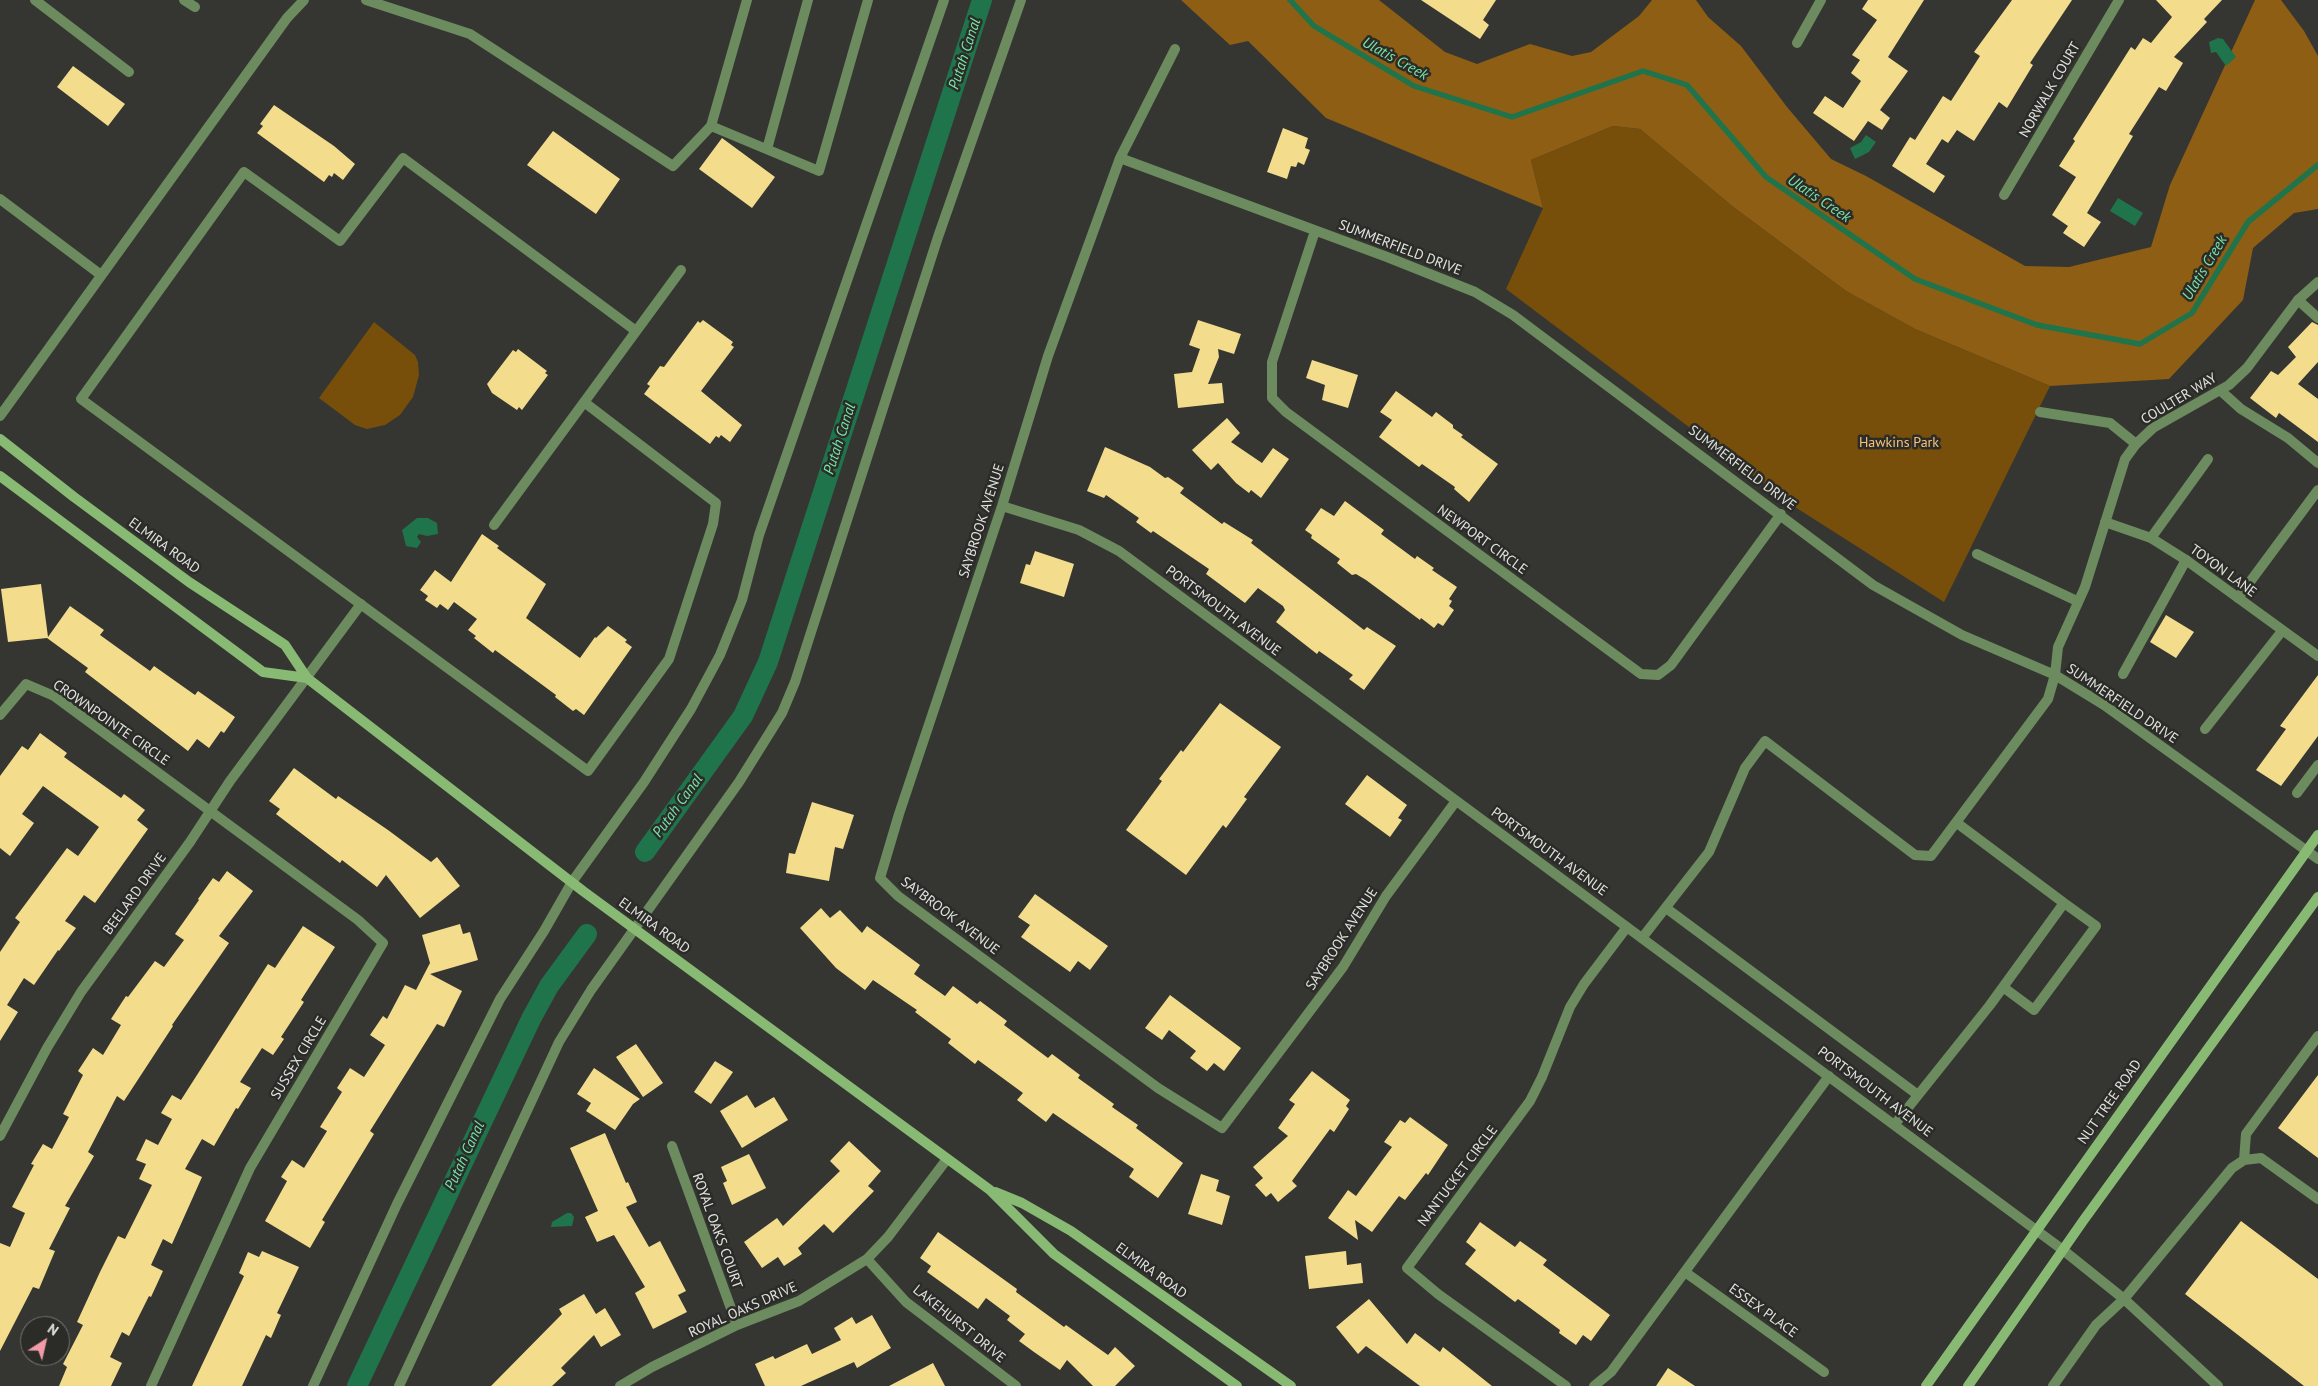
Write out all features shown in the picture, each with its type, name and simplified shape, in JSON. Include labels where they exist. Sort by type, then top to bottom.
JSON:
[{"type":"main road","name":"ELMIRA ROAD","points":[[0,439],[74,497],[189,582],[285,646],[307,678],[572,882],[990,1190],[1054,1254],[1237,1386]]},
{"type":"main road","name":"ELMIRA ROAD","points":[[0,476],[263,672],[307,678]]},
{"type":"main road","name":"NUT TREE ROAD","points":[[1926,1386],[2318,836]]},
{"type":"main road","points":[[1968,1386],[2063,1250],[2318,896]]},
{"type":"main road","name":"ELMIRA ROAD","points":[[990,1190],[1022,1203],[1071,1231],[1291,1386]]},
{"type":"street","points":[[35,0],[129,72]]},
{"type":"street","points":[[184,0],[195,8]]},
{"type":"street","points":[[0,416],[288,18],[304,0]]},
{"type":"street","points":[[366,0],[470,34],[673,166],[711,126],[747,0]]},
{"type":"street","points":[[767,149],[808,0]]},
{"type":"street","points":[[711,126],[819,171],[868,0]]},
{"type":"street","points":[[313,1386],[397,1204],[500,999],[544,931],[572,882],[644,782],[686,717],[720,655],[742,600],[759,535],[944,0]]},
{"type":"street","points":[[399,1386],[559,1042],[590,990],[748,768],[782,714],[796,682],[938,236],[1021,0]]},
{"type":"street","points":[[1797,43],[1821,0]]},
{"type":"street","name":"NORWALK COURT","points":[[2004,195],[2120,0]]},
{"type":"street","name":"SAYBROOK AVENUE","points":[[1175,49],[1120,158],[1048,356],[1002,506],[899,814],[880,878],[898,896],[1185,1106],[1222,1128],[1343,967],[1386,896],[1456,801]]},
{"type":"street","points":[[584,402],[716,502],[713,524],[669,659],[588,771],[81,399],[244,172],[340,241],[403,158],[636,331]]},
{"type":"street","name":"SUMMERFIELD DRIVE","points":[[1120,158],[1444,278],[1475,292],[1513,315],[1873,584],[1908,606],[1962,635],[2055,675],[2104,705],[2318,859]]},
{"type":"street","points":[[0,199],[101,275]]},
{"type":"street","name":"NEWPORT CIRCLE","points":[[1315,231],[1272,362],[1272,398],[1286,412],[1641,674],[1658,675],[1671,665],[1781,514]]},
{"type":"street","points":[[494,525],[681,270]]},
{"type":"street","name":"COULTER WAY","points":[[1666,908],[1709,852],[1745,768],[1765,741],[1915,855],[1931,856],[2048,699],[2055,675],[2058,646],[2085,587],[2125,459],[2136,444],[2152,428],[2221,391],[2247,368],[2298,300],[2318,282]]},
{"type":"street","points":[[2298,300],[2318,318]]},
{"type":"street","points":[[2221,391],[2242,409],[2288,438],[2318,463]]},
{"type":"street","points":[[2040,412],[2110,423],[2136,444]]},
{"type":"street","points":[[2151,538],[2208,460]]},
{"type":"street","points":[[2238,598],[2318,490]]},
{"type":"street","name":"PORTSMOUTH AVENUE","points":[[1002,506],[1079,530],[1119,551],[2037,1230],[2124,1299],[2218,1386]]},
{"type":"street","name":"TOYON LANE","points":[[2105,522],[2151,538],[2186,560],[2318,656]]},
{"type":"street","points":[[1977,554],[2078,602]]},
{"type":"street","points":[[2123,674],[2186,560]]},
{"type":"street","name":"BEELARD DRIVE","points":[[0,1136],[47,1048],[81,992],[211,812],[230,781],[361,604]]},
{"type":"street","points":[[2204,729],[2282,631]]},
{"type":"street","name":"CROWNPOINTE CIRCLE","points":[[0,715],[26,684],[54,696],[211,812]]},
{"type":"street","points":[[2297,793],[2318,765]]},
{"type":"street","name":"SUSSEX CIRCLE","points":[[151,1386],[250,1168],[383,943],[358,920],[211,812]]},
{"type":"street","points":[[1957,823],[2096,926],[2034,1010],[2003,987]]},
{"type":"street","points":[[1895,1124],[2003,987],[2064,903]]},
{"type":"street","points":[[1642,938],[1654,920],[1666,908],[1918,1095]]},
{"type":"street","name":"NANTUCKET CIRCLE","points":[[1566,1386],[1438,1294],[1407,1268],[1530,1101],[1542,1077],[1570,1007],[1584,984],[1627,927]]},
{"type":"street","points":[[2244,1160],[2246,1134],[2318,1036]]},
{"type":"street","points":[[1594,1386],[1610,1372],[1829,1076]]},
{"type":"street","name":"ROYAL OAKS COURT","points":[[672,1146],[737,1325]]},
{"type":"street","points":[[2053,1386],[2096,1325],[2124,1299],[2232,1168],[2244,1160],[2261,1158],[2318,1199]]},
{"type":"street","name":"ROYAL OAKS DRIVE","points":[[620,1386],[652,1367],[737,1325],[799,1301],[867,1259],[888,1237],[947,1159]]},
{"type":"street","name":"LAKEHURST DRIVE","points":[[867,1259],[906,1302],[1016,1386]]},
{"type":"street","name":"ESSEX PLACE","points":[[1685,1272],[1824,1372]]},
{"type":"green space","name":"Hawkins Park","points":[[1613,126],[1640,129],[1732,206],[1846,291],[1915,329],[2050,386],[1944,602],[1795,507],[1506,289],[1543,208],[1531,160]]},
{"type":"green space","points":[[374,322],[415,355],[418,362],[419,375],[413,397],[400,415],[385,425],[367,429],[355,425],[319,398]]},
{"type":"shaded area","points":[[1181,0],[1379,0],[1445,52],[1477,64],[1530,44],[1572,56],[1591,52],[1639,16],[1652,0],[1696,0],[1708,17],[1741,46],[1787,107],[1831,159],[1866,176],[2025,266],[2069,267],[2151,247],[2170,185],[2255,0],[2281,0],[2304,31],[2318,56],[2318,209],[2294,213],[2253,248],[2243,300],[2169,379],[2050,386],[1915,329],[1846,291],[1732,206],[1640,129],[1613,126],[1531,160],[1543,208],[1326,118],[1248,41],[1230,45]]},
{"type":"shaded area","points":[[2218,38],[2223,39],[2236,57],[2226,66],[2216,52],[2211,53],[2209,42]]},
{"type":"shaded area","points":[[1866,135],[1876,142],[1869,152],[1855,159],[1850,148],[1861,142]]},
{"type":"shaded area","points":[[2118,198],[2143,213],[2135,226],[2110,211]]},
{"type":"shaded area","points":[[417,518],[428,518],[437,523],[438,534],[427,536],[419,534],[417,537],[421,542],[417,548],[406,546],[402,530]]},
{"type":"shaded area","points":[[567,1213],[571,1213],[574,1217],[572,1226],[551,1227],[552,1222]]},
{"type":"building","points":[[1421,0],[1496,0],[1483,20],[1489,25],[1480,39]]},
{"type":"building","points":[[1868,0],[1924,0],[1888,57],[1908,71],[1880,110],[1890,118],[1882,130],[1868,121],[1854,141],[1813,113],[1825,96],[1843,108],[1861,81],[1851,73],[1860,60],[1852,55],[1877,20],[1862,9]]},
{"type":"building","points":[[2012,0],[2072,0],[2030,63],[2033,65],[2007,108],[1999,102],[1974,141],[1957,130],[1948,143],[1942,139],[1926,164],[1945,176],[1934,193],[1892,166],[1910,137],[1915,140],[1943,96],[1951,101],[1980,56],[1974,52]]},
{"type":"building","points":[[2156,0],[2222,0],[2204,19],[2207,22],[2174,57],[2183,63],[2166,91],[2159,87],[2129,134],[2133,136],[2087,213],[2101,222],[2084,247],[2063,233],[2068,226],[2052,215],[2076,177],[2059,166],[2075,141],[2073,139],[2131,47],[2135,50],[2143,38],[2151,43],[2172,17]]},
{"type":"building","points":[[73,66],[125,104],[108,126],[57,87]]},
{"type":"building","points":[[274,105],[334,146],[355,164],[343,180],[334,173],[332,177],[329,175],[324,182],[257,133],[263,126],[260,124]]},
{"type":"building","points":[[1283,128],[1308,138],[1305,148],[1310,150],[1304,165],[1298,162],[1296,167],[1291,166],[1287,179],[1267,172]]},
{"type":"building","points":[[553,131],[620,179],[596,214],[527,165]]},
{"type":"building","points":[[722,138],[775,177],[752,208],[699,169]]},
{"type":"building","points":[[703,320],[733,342],[731,345],[734,347],[701,391],[742,425],[730,442],[721,435],[719,438],[716,436],[710,444],[644,394],[650,386],[647,384],[660,366],[664,367],[698,321],[700,323]]},
{"type":"building","points":[[1198,320],[1241,334],[1234,354],[1218,349],[1219,357],[1208,384],[1222,383],[1224,403],[1178,408],[1174,374],[1192,372],[1200,349],[1189,345]]},
{"type":"building","points":[[2312,322],[2318,325],[2318,362],[2298,384],[2318,399],[2318,442],[2279,413],[2276,418],[2250,398],[2271,371],[2278,375],[2296,357],[2288,347]]},
{"type":"building","points":[[518,349],[547,371],[545,373],[548,375],[522,410],[519,407],[517,410],[492,393],[487,384],[513,350],[516,352]]},
{"type":"building","points":[[1312,360],[1358,375],[1348,408],[1322,400],[1325,385],[1306,378]]},
{"type":"building","points":[[1396,391],[1432,417],[1436,412],[1463,435],[1461,437],[1498,464],[1469,502],[1454,489],[1455,487],[1422,464],[1419,467],[1379,437],[1392,420],[1380,412]]},
{"type":"building","points":[[1227,418],[1240,433],[1231,442],[1262,463],[1273,448],[1289,459],[1261,498],[1251,490],[1249,493],[1236,483],[1218,463],[1211,470],[1192,450]]},
{"type":"building","points":[[1105,447],[1150,467],[1165,478],[1168,477],[1184,488],[1180,493],[1222,524],[1224,522],[1253,540],[1251,543],[1364,630],[1367,627],[1396,646],[1364,690],[1349,679],[1353,675],[1319,651],[1317,654],[1276,622],[1285,610],[1283,606],[1258,588],[1245,603],[1206,574],[1209,569],[1153,531],[1151,533],[1136,522],[1139,518],[1106,495],[1104,498],[1087,491]]},
{"type":"building","points":[[1345,501],[1384,530],[1381,534],[1415,559],[1417,556],[1434,568],[1432,570],[1457,587],[1449,599],[1452,601],[1449,606],[1454,610],[1443,626],[1438,623],[1434,628],[1421,618],[1420,620],[1366,580],[1356,574],[1352,575],[1337,563],[1340,559],[1311,538],[1312,535],[1305,530],[1321,508],[1334,516]]},
{"type":"building","points":[[482,534],[499,546],[497,548],[546,584],[526,618],[580,658],[595,637],[608,626],[627,640],[625,642],[632,647],[584,715],[576,709],[573,711],[555,697],[556,695],[495,650],[493,653],[474,638],[476,636],[468,630],[477,619],[454,602],[448,610],[440,604],[437,608],[425,600],[428,596],[420,590],[435,570],[451,582]]},
{"type":"building","points":[[1035,551],[1074,564],[1064,597],[1020,583],[1026,564],[1030,565]]},
{"type":"building","points":[[41,584],[48,637],[70,606],[104,630],[100,635],[150,671],[154,666],[195,695],[198,691],[235,717],[224,733],[221,731],[209,748],[197,739],[188,751],[85,672],[88,668],[47,638],[8,642],[1,589]]},
{"type":"building","points":[[2166,615],[2194,632],[2176,658],[2150,642]]},
{"type":"building","points":[[2318,675],[2318,736],[2281,786],[2256,770],[2286,729],[2280,726]]},
{"type":"building","points":[[1220,703],[1281,747],[1244,797],[1247,799],[1226,828],[1223,825],[1186,875],[1126,830],[1162,781],[1159,779],[1181,750],[1183,752]]},
{"type":"building","points":[[40,733],[67,753],[64,757],[121,798],[124,794],[145,810],[137,820],[148,829],[95,903],[84,895],[65,921],[76,928],[34,985],[24,978],[7,1005],[18,1012],[0,1041],[0,952],[20,922],[15,918],[67,848],[78,856],[99,827],[43,786],[22,814],[34,823],[10,856],[0,848],[0,776],[22,746],[28,750]]},
{"type":"building","points":[[294,768],[336,799],[338,796],[388,830],[431,862],[437,857],[460,886],[420,918],[386,875],[377,887],[342,860],[340,863],[276,814],[280,809],[269,801]]},
{"type":"building","points":[[1367,775],[1407,805],[1398,818],[1402,820],[1390,837],[1345,804]]},
{"type":"building","points":[[812,802],[854,815],[843,849],[835,847],[829,881],[786,873],[789,853],[795,854]]},
{"type":"building","points":[[227,871],[253,891],[219,936],[229,943],[172,1025],[124,1101],[117,1096],[88,1152],[94,1156],[65,1206],[70,1208],[49,1249],[55,1251],[39,1289],[33,1287],[0,1351],[0,1243],[10,1247],[25,1213],[12,1207],[34,1165],[31,1164],[43,1144],[52,1149],[69,1117],[63,1114],[83,1075],[78,1071],[93,1048],[103,1055],[121,1025],[111,1019],[126,996],[128,997],[155,961],[164,967],[184,940],[175,934],[213,878],[219,882]]},
{"type":"building","points":[[1035,894],[1108,946],[1090,970],[1078,961],[1070,972],[1021,937],[1030,925],[1018,917]]},
{"type":"building","points":[[821,908],[830,918],[840,910],[862,933],[867,926],[920,965],[914,974],[945,996],[953,986],[977,1004],[980,1001],[1007,1021],[1004,1025],[1048,1058],[1052,1054],[1080,1075],[1078,1078],[1114,1104],[1112,1107],[1138,1125],[1136,1128],[1183,1163],[1158,1198],[1129,1177],[1134,1169],[1053,1113],[1046,1122],[1017,1100],[1023,1093],[978,1060],[975,1064],[948,1043],[951,1039],[915,1012],[917,1010],[873,980],[865,990],[836,968],[800,928]]},
{"type":"building","points":[[460,924],[463,934],[470,932],[478,960],[430,974],[462,991],[444,1027],[437,1024],[370,1131],[374,1134],[322,1220],[325,1222],[310,1248],[265,1221],[287,1181],[281,1177],[292,1160],[304,1168],[327,1131],[320,1127],[342,1092],[337,1088],[350,1068],[364,1077],[385,1045],[370,1035],[383,1016],[387,1019],[405,985],[416,990],[430,963],[422,935]]},
{"type":"building","points":[[303,926],[335,947],[301,1000],[304,1002],[281,1037],[284,1039],[273,1055],[262,1048],[240,1082],[251,1088],[238,1109],[236,1108],[214,1146],[202,1139],[185,1169],[202,1177],[172,1244],[163,1239],[151,1265],[163,1271],[151,1297],[149,1296],[129,1336],[122,1332],[110,1357],[122,1363],[111,1386],[59,1386],[67,1367],[66,1366],[70,1366],[70,1350],[83,1325],[77,1322],[100,1272],[118,1236],[125,1239],[152,1185],[139,1179],[146,1164],[136,1160],[146,1139],[158,1145],[172,1119],[161,1113],[172,1095],[181,1100],[268,964],[275,968]]},
{"type":"building","points":[[1170,995],[1241,1048],[1224,1071],[1214,1063],[1207,1071],[1190,1058],[1196,1051],[1169,1030],[1162,1040],[1145,1028]]},
{"type":"building","points":[[636,1044],[663,1083],[643,1097],[616,1057]]},
{"type":"building","points":[[715,1061],[733,1072],[711,1104],[694,1092]]},
{"type":"building","points":[[594,1068],[640,1099],[633,1104],[615,1130],[586,1111],[591,1103],[577,1094]]},
{"type":"building","points":[[1312,1071],[1350,1100],[1346,1106],[1349,1109],[1334,1132],[1330,1129],[1292,1181],[1297,1186],[1278,1202],[1271,1193],[1266,1197],[1255,1185],[1263,1178],[1253,1167],[1288,1136],[1278,1128],[1295,1104],[1289,1100]]},
{"type":"building","points":[[2318,1075],[2318,1158],[2278,1128]]},
{"type":"building","points":[[747,1095],[755,1108],[774,1097],[788,1120],[742,1148],[720,1111]]},
{"type":"building","points":[[1410,1117],[1448,1145],[1428,1175],[1426,1173],[1405,1200],[1399,1196],[1372,1232],[1355,1220],[1358,1240],[1328,1218],[1348,1190],[1356,1196],[1392,1147],[1384,1142],[1400,1120],[1405,1123]]},
{"type":"building","points":[[605,1133],[626,1183],[628,1182],[637,1202],[626,1207],[649,1247],[660,1241],[686,1291],[678,1295],[687,1312],[653,1329],[635,1293],[645,1287],[614,1235],[597,1242],[585,1217],[598,1211],[570,1148]]},
{"type":"building","points":[[849,1141],[881,1171],[868,1186],[874,1191],[833,1233],[824,1224],[798,1248],[802,1254],[784,1266],[778,1257],[762,1268],[744,1242],[777,1218],[783,1226],[840,1171],[830,1161]]},
{"type":"building","points":[[749,1154],[766,1188],[732,1205],[723,1183],[727,1181],[721,1167]]},
{"type":"building","points":[[1201,1174],[1219,1180],[1216,1191],[1230,1196],[1222,1225],[1188,1214]]},
{"type":"building","points":[[2241,1221],[2318,1279],[2318,1386],[2304,1386],[2185,1294]]},
{"type":"building","points":[[1480,1222],[1515,1247],[1520,1241],[1547,1260],[1543,1265],[1610,1315],[1591,1341],[1583,1335],[1576,1345],[1559,1333],[1560,1330],[1518,1299],[1515,1302],[1465,1264],[1476,1250],[1466,1242]]},
{"type":"building","points":[[938,1232],[1017,1289],[1016,1292],[1064,1327],[1066,1325],[1108,1355],[1115,1347],[1135,1366],[1115,1386],[1093,1386],[1067,1360],[1060,1370],[1019,1341],[1025,1334],[1007,1320],[1010,1316],[986,1298],[978,1309],[927,1272],[931,1266],[920,1258]]},
{"type":"building","points":[[262,1251],[299,1267],[277,1313],[281,1315],[271,1338],[266,1335],[242,1386],[192,1386],[244,1276],[239,1273],[248,1252],[259,1257]]},
{"type":"building","points":[[1346,1251],[1347,1265],[1361,1263],[1363,1283],[1309,1289],[1305,1256]]},
{"type":"building","points":[[584,1294],[596,1314],[605,1308],[621,1335],[601,1347],[594,1335],[561,1368],[566,1373],[552,1386],[491,1386],[562,1314],[559,1309]]},
{"type":"building","points":[[1369,1299],[1407,1344],[1415,1333],[1440,1352],[1443,1347],[1492,1386],[1420,1386],[1366,1346],[1358,1354],[1336,1327]]},
{"type":"building","points":[[872,1315],[891,1348],[857,1368],[854,1362],[801,1386],[765,1386],[755,1364],[773,1356],[775,1359],[807,1344],[812,1354],[841,1340],[834,1328],[852,1317],[856,1324]]},
{"type":"building","points":[[933,1363],[945,1386],[889,1386]]},
{"type":"building","points":[[1668,1368],[1695,1386],[1656,1386]]},
{"type":"waterway","name":"Putah Canal","points":[[645,852],[743,716],[768,662],[982,0]]},
{"type":"waterway","name":"Ulatis Creek","points":[[1290,0],[1314,26],[1414,86],[1512,117],[1643,71],[1687,85],[1766,177],[1915,279],[2037,325],[2140,344],[2192,313],[2248,222],[2318,165]]},
{"type":"waterway","name":"Putah Canal","points":[[357,1386],[531,1019],[549,986],[587,934]]}]
